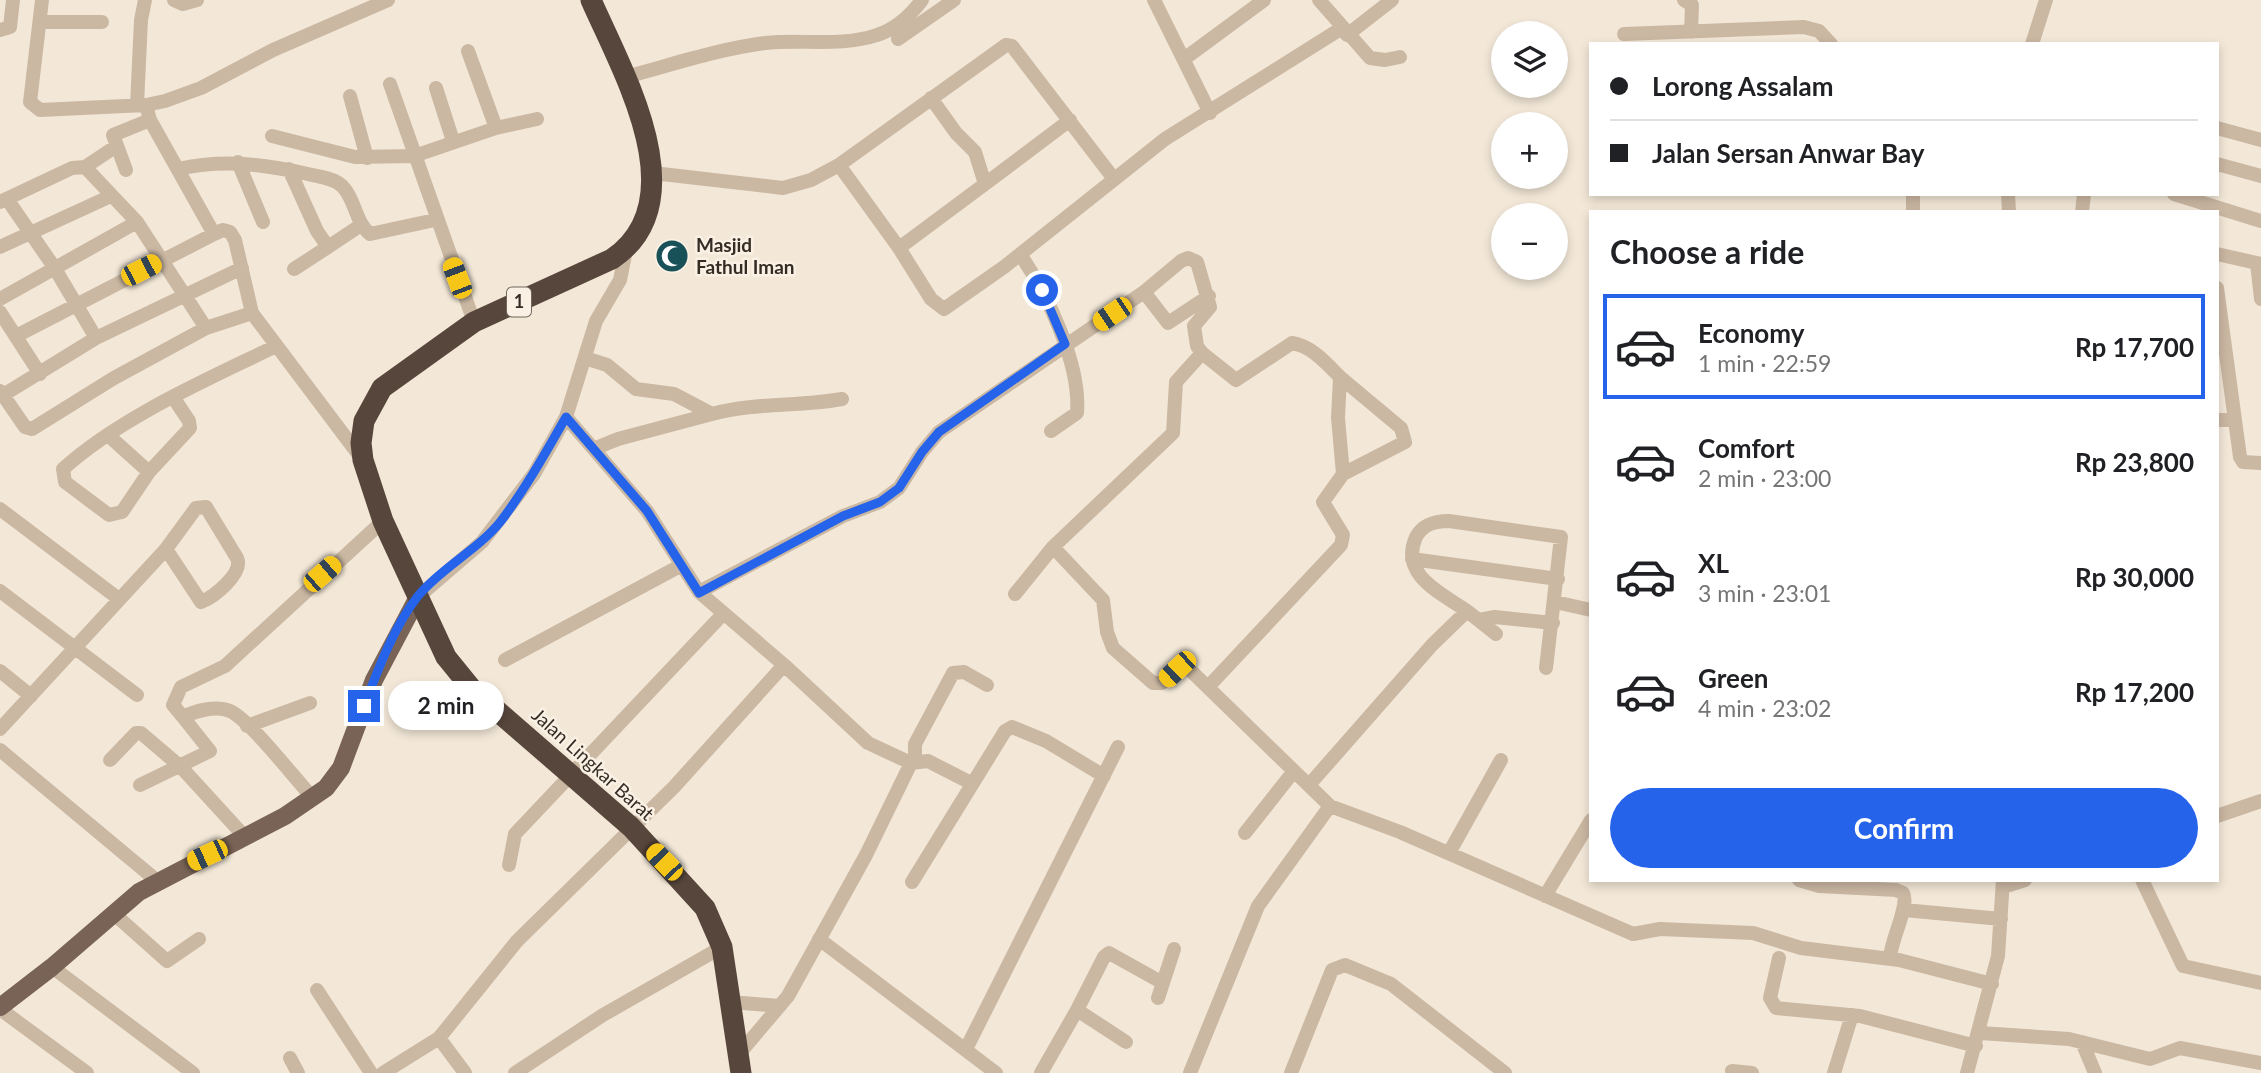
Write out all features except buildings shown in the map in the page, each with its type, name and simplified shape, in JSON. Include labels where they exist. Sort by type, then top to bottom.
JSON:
[{"type":"highway","name":"Jalan Lingkar Barat","points":[[591,0],[625,78],[643,129],[653,173],[653,196],[648,213],[626,250],[598,266],[474,322],[382,388],[364,421],[361,443],[363,460],[383,521],[446,657],[472,689],[572,772],[631,827],[696,896],[713,922],[722,947],[740,1063]]},
{"type":"main road","points":[[0,1008],[156,880],[245,837],[313,798],[334,779],[341,768],[374,680],[418,597]]},
{"type":"street","points":[[0,30],[10,27],[13,0]]},
{"type":"street","points":[[42,0],[30,102],[40,110],[141,105],[201,88],[273,50],[388,0]]},
{"type":"street","points":[[145,0],[141,20],[141,105],[215,234]]},
{"type":"street","points":[[174,0],[183,4],[197,0]]},
{"type":"street","points":[[625,78],[763,43],[847,41],[875,36],[892,29],[912,13],[922,0]]},
{"type":"street","points":[[898,39],[939,5],[954,0]]},
{"type":"street","points":[[1154,0],[1210,113]]},
{"type":"street","points":[[1184,59],[1264,0]]},
{"type":"street","points":[[1319,0],[1370,58],[1385,60],[1400,57]]},
{"type":"street","points":[[839,165],[899,248],[931,299],[944,309],[1020,254],[1165,139],[1392,0]]},
{"type":"street","points":[[1684,0],[1692,5],[1691,32]]},
{"type":"street","points":[[2033,42],[2046,0]]},
{"type":"street","points":[[40,22],[102,22]]},
{"type":"street","points":[[1624,34],[1662,39],[1691,32],[1804,27],[1819,31],[1829,42]]},
{"type":"street","points":[[653,173],[783,188],[811,180],[839,165],[999,49],[1013,46],[1114,178]]},
{"type":"street","points":[[468,51],[496,128]]},
{"type":"street","points":[[390,84],[474,322]]},
{"type":"street","points":[[436,88],[453,141]]},
{"type":"street","points":[[350,96],[368,158]]},
{"type":"street","points":[[932,98],[956,134],[975,152],[985,184]]},
{"type":"street","points":[[272,136],[346,155],[368,158],[414,156],[496,128],[537,119]]},
{"type":"street","points":[[127,170],[112,137],[114,133],[150,120]]},
{"type":"street","points":[[899,248],[1070,120]]},
{"type":"street","points":[[2219,129],[2261,140]]},
{"type":"street","points":[[96,338],[54,267],[30,232],[3,200],[72,168],[85,167],[116,147]]},
{"type":"street","points":[[178,169],[205,163],[238,162],[289,169],[326,178],[344,187],[361,225],[370,234],[436,220]]},
{"type":"street","points":[[238,162],[263,222]]},
{"type":"street","points":[[2219,165],[2261,176]]},
{"type":"street","points":[[85,167],[136,222],[206,328]]},
{"type":"street","points":[[289,169],[317,231],[328,247]]},
{"type":"street","points":[[0,247],[111,196]]},
{"type":"street","points":[[2180,196],[2261,221]]},
{"type":"street","points":[[0,299],[136,222]]},
{"type":"street","points":[[294,269],[361,225]]},
{"type":"street","points":[[16,336],[162,259],[223,230],[230,232],[242,268],[252,313],[274,346],[363,460]]},
{"type":"street","points":[[418,597],[482,542],[501,521],[534,474],[566,417],[603,306],[620,280],[626,250]]},
{"type":"street","points":[[1020,254],[1049,303],[1065,344],[1077,413],[1051,431]]},
{"type":"street","points":[[2219,254],[2259,264],[2261,299]]},
{"type":"street","points":[[699,593],[843,516],[880,502],[899,488],[922,452],[939,432],[1144,292],[1188,258],[1200,268],[1209,296],[1210,307],[1194,326],[1196,346],[1202,354],[1236,380],[1287,345],[1300,344],[1401,428],[1405,436],[1405,442],[1396,449],[1343,474],[1323,502],[1343,535],[1341,545],[1208,687]]},
{"type":"street","points":[[242,268],[96,338],[40,374],[2,393],[25,427],[32,429],[114,378],[206,328],[252,313]]},
{"type":"street","points":[[1144,292],[1168,323],[1209,296]]},
{"type":"street","points":[[2219,303],[2243,462],[2261,463]]},
{"type":"street","points":[[0,312],[40,374]]},
{"type":"street","points":[[173,397],[189,421],[190,428],[149,472],[122,512],[115,516],[109,515],[65,482],[62,469],[109,436],[173,397],[274,346]]},
{"type":"street","points":[[1015,594],[1053,547],[1172,433],[1176,382],[1202,354]]},
{"type":"street","points":[[584,358],[607,365],[636,389],[674,394],[712,414]]},
{"type":"street","points":[[1340,377],[1338,418],[1343,474]]},
{"type":"street","points":[[596,448],[618,439],[736,407],[804,406],[842,399]]},
{"type":"street","points":[[566,417],[596,448],[647,511],[699,593],[784,666],[867,743],[913,762],[928,761],[971,783]]},
{"type":"street","points":[[2219,420],[2235,420]]},
{"type":"street","points":[[109,436],[149,472]]},
{"type":"street","points":[[0,729],[166,549],[196,508],[206,507],[237,558],[240,565],[238,573],[201,602],[166,549]]},
{"type":"street","points":[[0,509],[119,599]]},
{"type":"street","points":[[140,785],[205,755],[211,748],[173,705],[181,687],[225,666],[383,521]]},
{"type":"street","points":[[1496,634],[1419,577],[1412,559],[1418,534],[1434,521],[1556,534],[1561,537],[1546,668]]},
{"type":"street","points":[[1053,547],[1103,600],[1107,632],[1113,648],[1153,683],[1162,683],[1177,669],[1185,667],[1330,806],[1341,808],[1449,853],[1633,934],[1660,929],[1753,933],[1815,951],[1890,958],[1992,984]]},
{"type":"street","points":[[1412,559],[1558,579]]},
{"type":"street","points":[[505,660],[680,566]]},
{"type":"street","points":[[0,591],[137,695]]},
{"type":"street","points":[[1555,602],[1589,610]]},
{"type":"street","points":[[509,864],[514,836],[723,614]]},
{"type":"street","points":[[1309,785],[1432,645],[1473,615],[1553,623]]},
{"type":"street","points":[[383,1073],[439,1038],[517,941],[674,787],[784,666]]},
{"type":"street","points":[[0,671],[32,696]]},
{"type":"street","points":[[740,1063],[788,996],[866,855],[913,762],[915,744],[953,673],[964,671],[987,685]]},
{"type":"street","points":[[247,726],[310,703]]},
{"type":"street","points":[[183,717],[198,711],[227,710],[247,726],[313,798]]},
{"type":"street","points":[[912,882],[971,783],[1005,731],[1012,727],[1046,741],[1104,776]]},
{"type":"street","points":[[110,760],[139,733],[181,767],[245,837]]},
{"type":"street","points":[[967,1049],[1118,747]]},
{"type":"street","points":[[0,750],[156,880]]},
{"type":"street","points":[[1449,853],[1501,760]]},
{"type":"street","points":[[1245,833],[1294,771]]},
{"type":"street","points":[[2219,815],[2261,801]]},
{"type":"street","points":[[1190,1073],[1258,906],[1289,859],[1330,806]]},
{"type":"street","points":[[1545,896],[1589,823]]},
{"type":"street","points":[[1804,882],[1812,885],[1896,890],[1906,899],[1893,937],[1890,958]]},
{"type":"street","points":[[2143,882],[2183,966],[2261,983]]},
{"type":"street","points":[[1967,1073],[1992,984],[2003,884]]},
{"type":"street","points":[[1904,910],[2001,919]]},
{"type":"street","points":[[113,913],[167,961],[199,939]]},
{"type":"street","points":[[819,939],[996,1073]]},
{"type":"street","points":[[515,1073],[603,1015],[722,947]]},
{"type":"street","points":[[1158,998],[1174,949]]},
{"type":"street","points":[[1041,1073],[1104,957],[1109,953],[1163,983]]},
{"type":"street","points":[[1779,958],[1770,998],[1776,1008],[1793,1012],[1852,1015],[1978,1039],[2082,1042],[2150,1059],[2180,1048],[2261,1063]]},
{"type":"street","points":[[1290,1073],[1332,970],[1345,965],[1391,984],[1505,1073]]},
{"type":"street","points":[[52,967],[192,1073]]},
{"type":"street","points":[[317,990],[371,1073]]},
{"type":"street","points":[[731,1002],[780,1006]]},
{"type":"street","points":[[0,1008],[87,1073]]},
{"type":"street","points":[[1077,1010],[1126,1042]]},
{"type":"street","points":[[1834,1073],[1852,1015]]},
{"type":"street","points":[[439,1038],[465,1073]]},
{"type":"street","points":[[2082,1042],[2095,1073]]},
{"type":"street","points":[[290,1058],[298,1073]]},
{"type":"street","points":[[1732,1072],[1752,1073]]},
{"type":"place","name":"Masjid Fathul Iman","points":[[672,256]]},
{"type":"route","points":[[364,706],[396,635],[418,597],[482,542],[501,521],[534,474],[566,417],[609,463],[647,511],[699,593],[843,516],[880,502],[899,488],[922,452],[939,432],[1065,344],[1042,290]]}]
